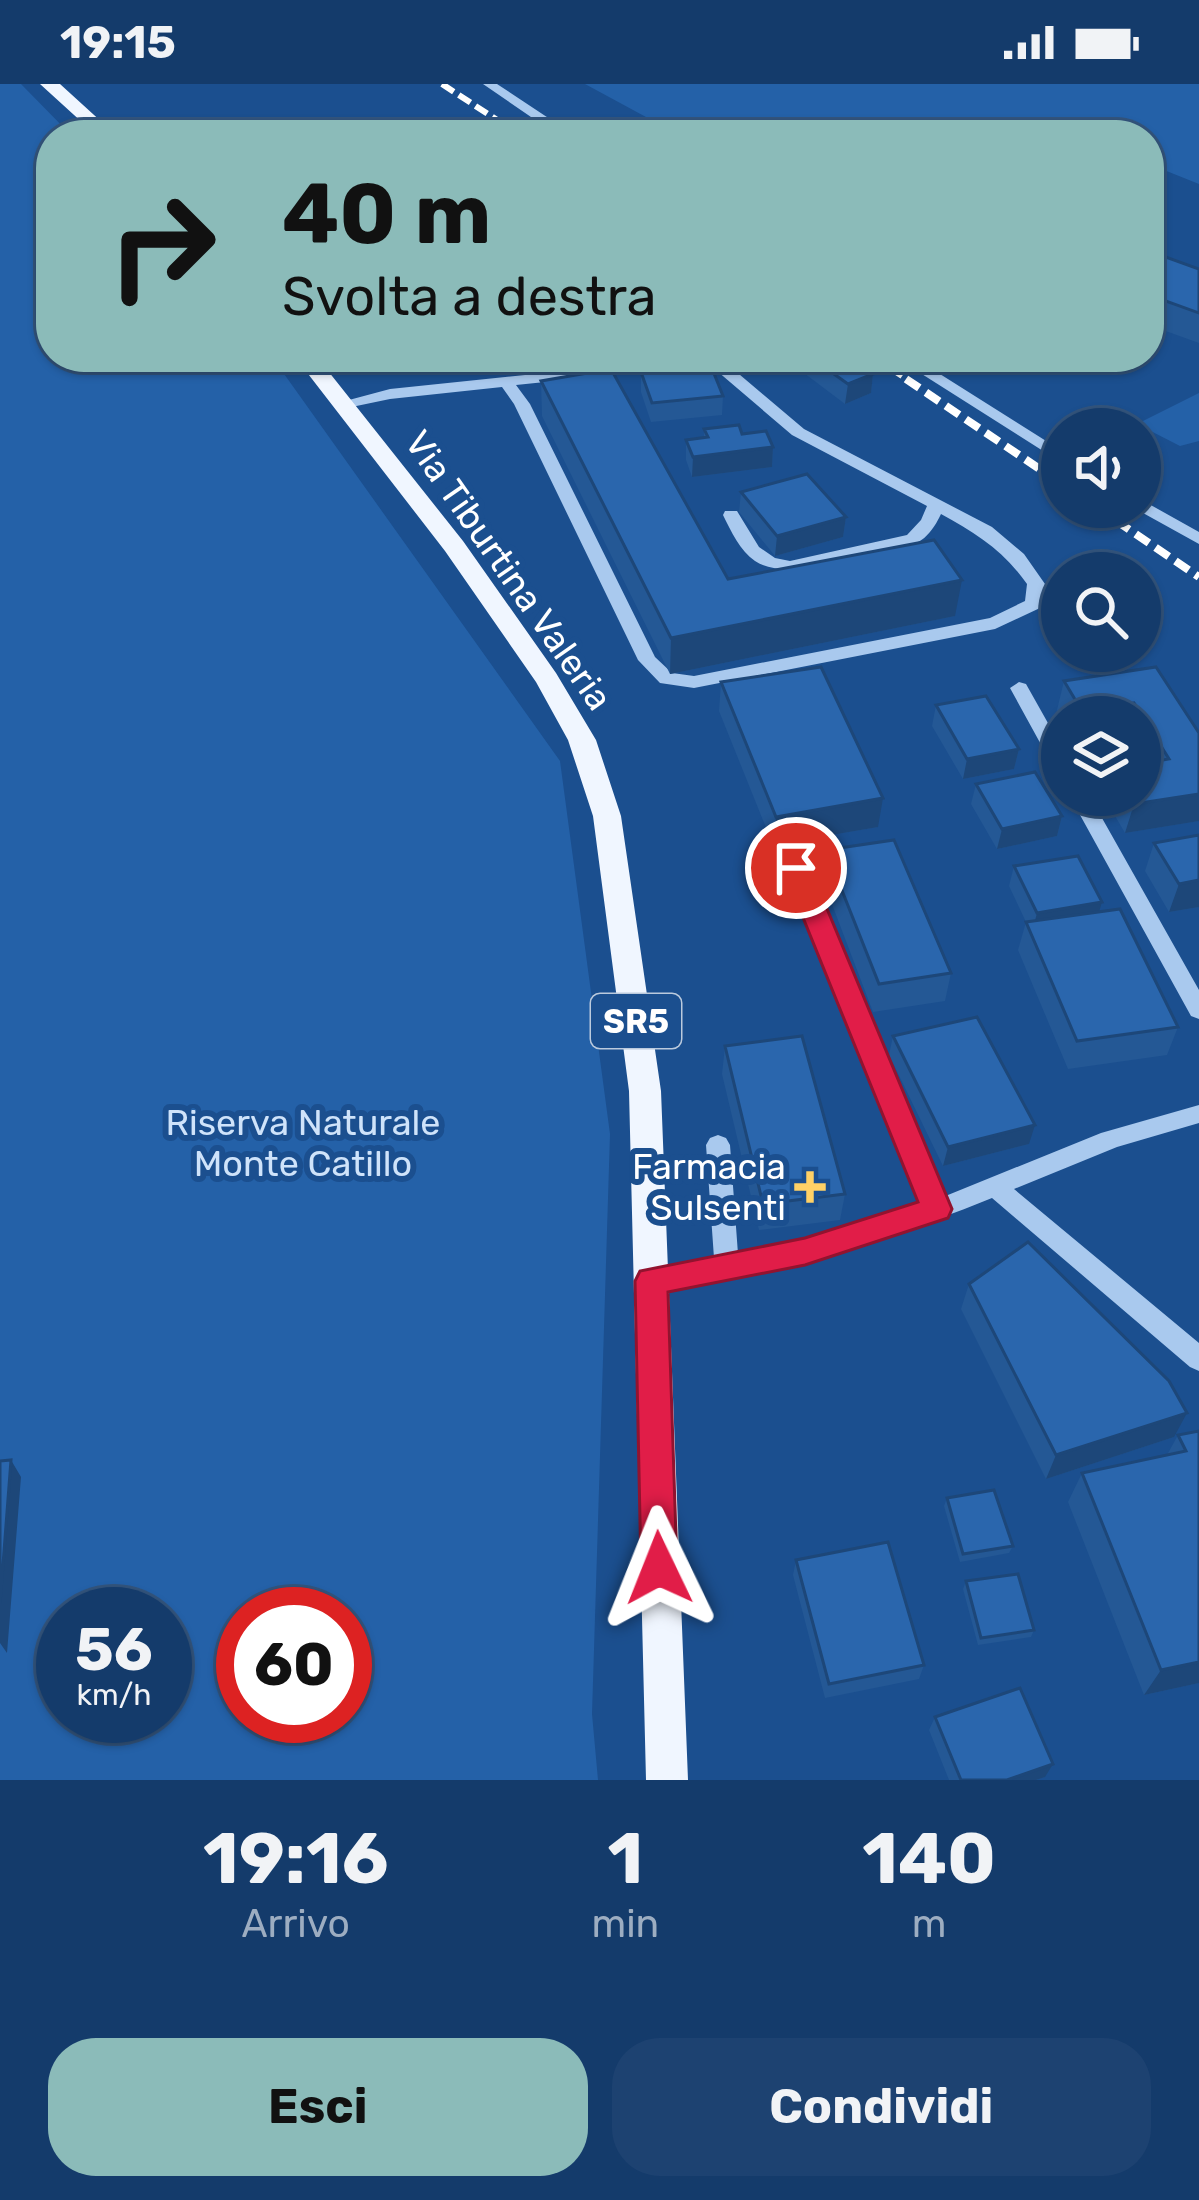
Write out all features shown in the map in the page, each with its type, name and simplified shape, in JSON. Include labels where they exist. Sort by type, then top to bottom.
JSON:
[{"type":"main road","points":[[49,84],[90,120]]},
{"type":"main road","name":"Via Tiburtina Valeria","points":[[318,372],[454,546],[547,679],[591,764],[611,837],[646,1091],[667,1780]]},
{"type":"street","points":[[489,84],[546,120]]},
{"type":"street","points":[[533,120],[542,117]]},
{"type":"street","points":[[343,404],[623,372]]},
{"type":"street","points":[[506,382],[523,404],[647,660],[667,679],[694,682],[995,623],[1028,610],[1039,592],[1018,558],[986,531],[798,432],[727,372]]},
{"type":"street","points":[[927,372],[1041,445]]},
{"type":"street","points":[[731,515],[754,554],[770,564],[790,566],[914,538],[929,522],[935,503]]},
{"type":"street","points":[[1161,516],[1199,539]]},
{"type":"street","points":[[1019,688],[1041,727]]},
{"type":"street","points":[[1091,816],[1199,1010]]},
{"type":"street","points":[[796,868],[937,1209]]},
{"type":"street","points":[[651,1281],[805,1252],[937,1209],[1104,1140],[1199,1114]]},
{"type":"street","points":[[718,1145],[728,1268]]},
{"type":"street","points":[[994,1186],[1199,1359]]},
{"type":"green space","name":"Riserva Naturale Monte Catillo","points":[[0,84],[21,84],[56,120],[36,120],[36,372],[283,372],[560,761],[610,1134],[592,1714],[598,1780],[0,1780]]},
{"type":"green space","points":[[585,84],[1199,84],[1199,184],[1164,170],[1164,120],[646,117]]},
{"type":"green space","points":[[1199,393],[1199,441],[1180,446],[1161,436],[1161,412]]},
{"type":"building","points":[[1164,256],[1199,269],[1199,313],[1164,300]]},
{"type":"building","points":[[613,372],[728,579],[934,540],[962,580],[671,638],[541,381]]},
{"type":"building","points":[[641,372],[713,372],[723,396],[652,403]]},
{"type":"building","points":[[831,372],[873,374],[848,384]]},
{"type":"building","points":[[739,425],[742,434],[766,431],[773,447],[693,457],[686,440],[708,437],[704,429]]},
{"type":"building","points":[[807,474],[846,517],[777,536],[741,492]]},
{"type":"building","points":[[821,667],[883,798],[776,817],[721,682]]},
{"type":"building","points":[[1159,672],[1199,733],[1199,794],[1161,800],[1161,760],[1169,759],[1161,746],[1161,696],[1073,696],[1064,681]]},
{"type":"building","points":[[986,696],[1019,749],[967,759],[936,705]]},
{"type":"building","points":[[1035,772],[1041,782],[1041,816],[1062,816],[1002,829],[976,784]]},
{"type":"building","points":[[1199,835],[1199,880],[1179,884],[1154,843]]},
{"type":"building","points":[[894,840],[951,973],[879,984],[826,850]]},
{"type":"building","points":[[1078,856],[1102,902],[1037,913],[1014,866]]},
{"type":"building","points":[[1120,909],[1178,1027],[1077,1041],[1026,922]]},
{"type":"building","points":[[977,1017],[1035,1125],[948,1147],[893,1036]]},
{"type":"building","points":[[802,1036],[845,1194],[763,1204],[725,1046]]},
{"type":"building","points":[[1028,1242],[1169,1381],[1187,1413],[1056,1455],[969,1284]]},
{"type":"building","points":[[1199,1431],[1199,1662],[1161,1670],[1082,1473],[1186,1451],[1178,1435]]},
{"type":"building","points":[[11,1460],[0,1604],[0,1461]]},
{"type":"building","points":[[994,1490],[1013,1546],[963,1554],[947,1498]]},
{"type":"building","points":[[888,1542],[924,1665],[829,1684],[796,1560]]},
{"type":"building","points":[[1018,1574],[1034,1630],[981,1638],[966,1581]]},
{"type":"building","points":[[1020,1688],[1053,1764],[1007,1780],[961,1780],[935,1717]]},
{"type":"railway","points":[[442,84],[497,120]]},
{"type":"railway","points":[[896,372],[911,382]]},
{"type":"railway","points":[[906,379],[1041,470]]},
{"type":"railway","points":[[1127,528],[1199,577]]},
{"type":"place","name":"Farmacia Sulsenti","points":[[810,1187]]},
{"type":"route","points":[[659,1568],[651,1281],[805,1252],[937,1209],[796,868]]}]
